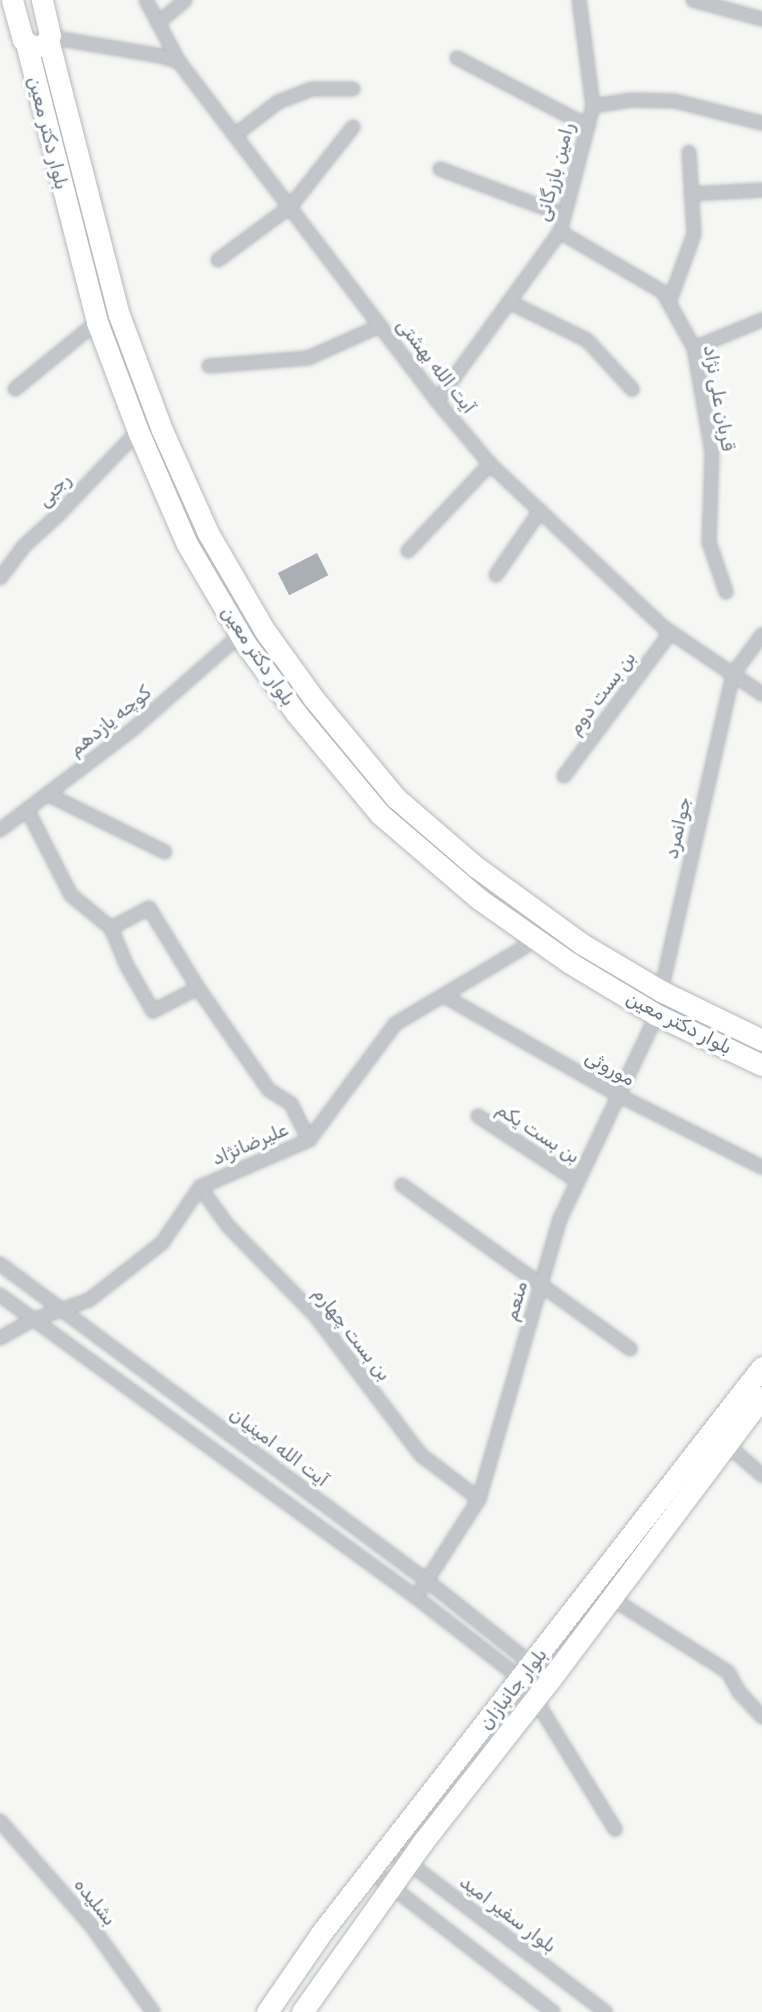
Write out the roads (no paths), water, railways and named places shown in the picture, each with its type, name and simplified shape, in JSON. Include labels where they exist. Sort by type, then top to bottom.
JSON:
[{"type":"main road","name":"بلوار دکتر معین","points":[[12,0],[97,322],[138,431],[187,544],[240,635],[296,713],[380,814],[479,900],[533,939],[657,1015],[762,1065]]},
{"type":"main road","name":"بلوار دکتر معین","points":[[42,0],[49,38],[119,315],[162,430],[208,533],[264,631],[314,699],[396,798],[498,883],[582,944],[661,991],[762,1040]]},
{"type":"main road","points":[[22,35],[40,46],[49,38]]},
{"type":"main road","name":"بلوار جانبازان","points":[[267,2012],[370,1870],[527,1672],[762,1367]]},
{"type":"main road","name":"بلوار جانبازان","points":[[302,2012],[335,1961],[408,1863],[762,1397]]},
{"type":"street","name":"آیت الله بهشتی","points":[[146,0],[180,62],[288,208],[437,401],[490,464],[671,632],[762,694]]},
{"type":"street","points":[[158,23],[185,0]]},
{"type":"street","name":"رامین بازرگانی","points":[[437,401],[560,233],[593,106],[579,0]]},
{"type":"street","points":[[694,0],[762,19]]},
{"type":"street","points":[[0,1],[22,35]]},
{"type":"street","points":[[49,38],[161,56],[180,62]]},
{"type":"street","points":[[457,58],[587,126]]},
{"type":"street","points":[[235,135],[278,102],[312,89],[353,89]]},
{"type":"street","points":[[593,106],[630,100],[675,101],[762,123]]},
{"type":"street","points":[[218,261],[288,208],[353,127]]},
{"type":"street","points":[[669,303],[694,234],[689,152]]},
{"type":"street","points":[[440,169],[564,215]]},
{"type":"street","points":[[691,194],[762,190]]},
{"type":"street","name":"قربان علی نژاد","points":[[560,233],[663,292],[694,348],[712,452],[709,541],[726,592]]},
{"type":"street","points":[[509,302],[587,340],[632,389]]},
{"type":"street","points":[[694,348],[762,320]]},
{"type":"street","points":[[15,389],[97,322]]},
{"type":"street","points":[[209,366],[309,358],[380,326]]},
{"type":"street","name":"رجبی","points":[[0,578],[23,547],[57,516],[138,431]]},
{"type":"street","points":[[408,551],[490,464]]},
{"type":"street","points":[[496,575],[540,511]]},
{"type":"street","name":"بن بست دوم","points":[[564,776],[671,632]]},
{"type":"street","name":"کوچه یازدهم","points":[[0,830],[133,729],[240,635]]},
{"type":"street","points":[[733,674],[762,635]]},
{"type":"street","name":"جوانمرد","points":[[661,991],[733,674]]},
{"type":"street","points":[[49,795],[165,852]]},
{"type":"street","points":[[28,811],[71,895],[110,928],[127,966],[153,1011],[198,988]]},
{"type":"street","points":[[110,928],[149,908],[198,988],[269,1090],[291,1104],[309,1140]]},
{"type":"street","name":"علیرضانژاد","points":[[0,1338],[33,1320],[89,1300],[162,1242],[200,1187],[309,1140],[395,1024],[533,939]]},
{"type":"street","name":"موروثی","points":[[444,996],[618,1095],[762,1167]]},
{"type":"street","name":"منعم","points":[[417,1598],[478,1499],[560,1219],[657,1015]]},
{"type":"street","name":"بن بست یکم","points":[[478,1116],[577,1181]]},
{"type":"street","points":[[402,1185],[630,1349]]},
{"type":"street","name":"بن بست چهارم","points":[[200,1187],[228,1226],[314,1314],[421,1455],[478,1499]]},
{"type":"street","name":"آیت الله امینیان","points":[[0,1264],[426,1580],[527,1672]]},
{"type":"street","points":[[0,1295],[417,1598],[527,1672]]},
{"type":"street","points":[[726,1444],[762,1475]]},
{"type":"street","points":[[611,1598],[728,1672],[739,1692],[762,1717]]},
{"type":"street","points":[[535,1699],[615,1829]]},
{"type":"street","name":"بشلیده","points":[[0,1821],[90,1924],[153,2012]]},
{"type":"street","name":"بلوار سفیر امید","points":[[388,1847],[605,2012]]},
{"type":"street","points":[[370,1870],[553,2012]]}]
